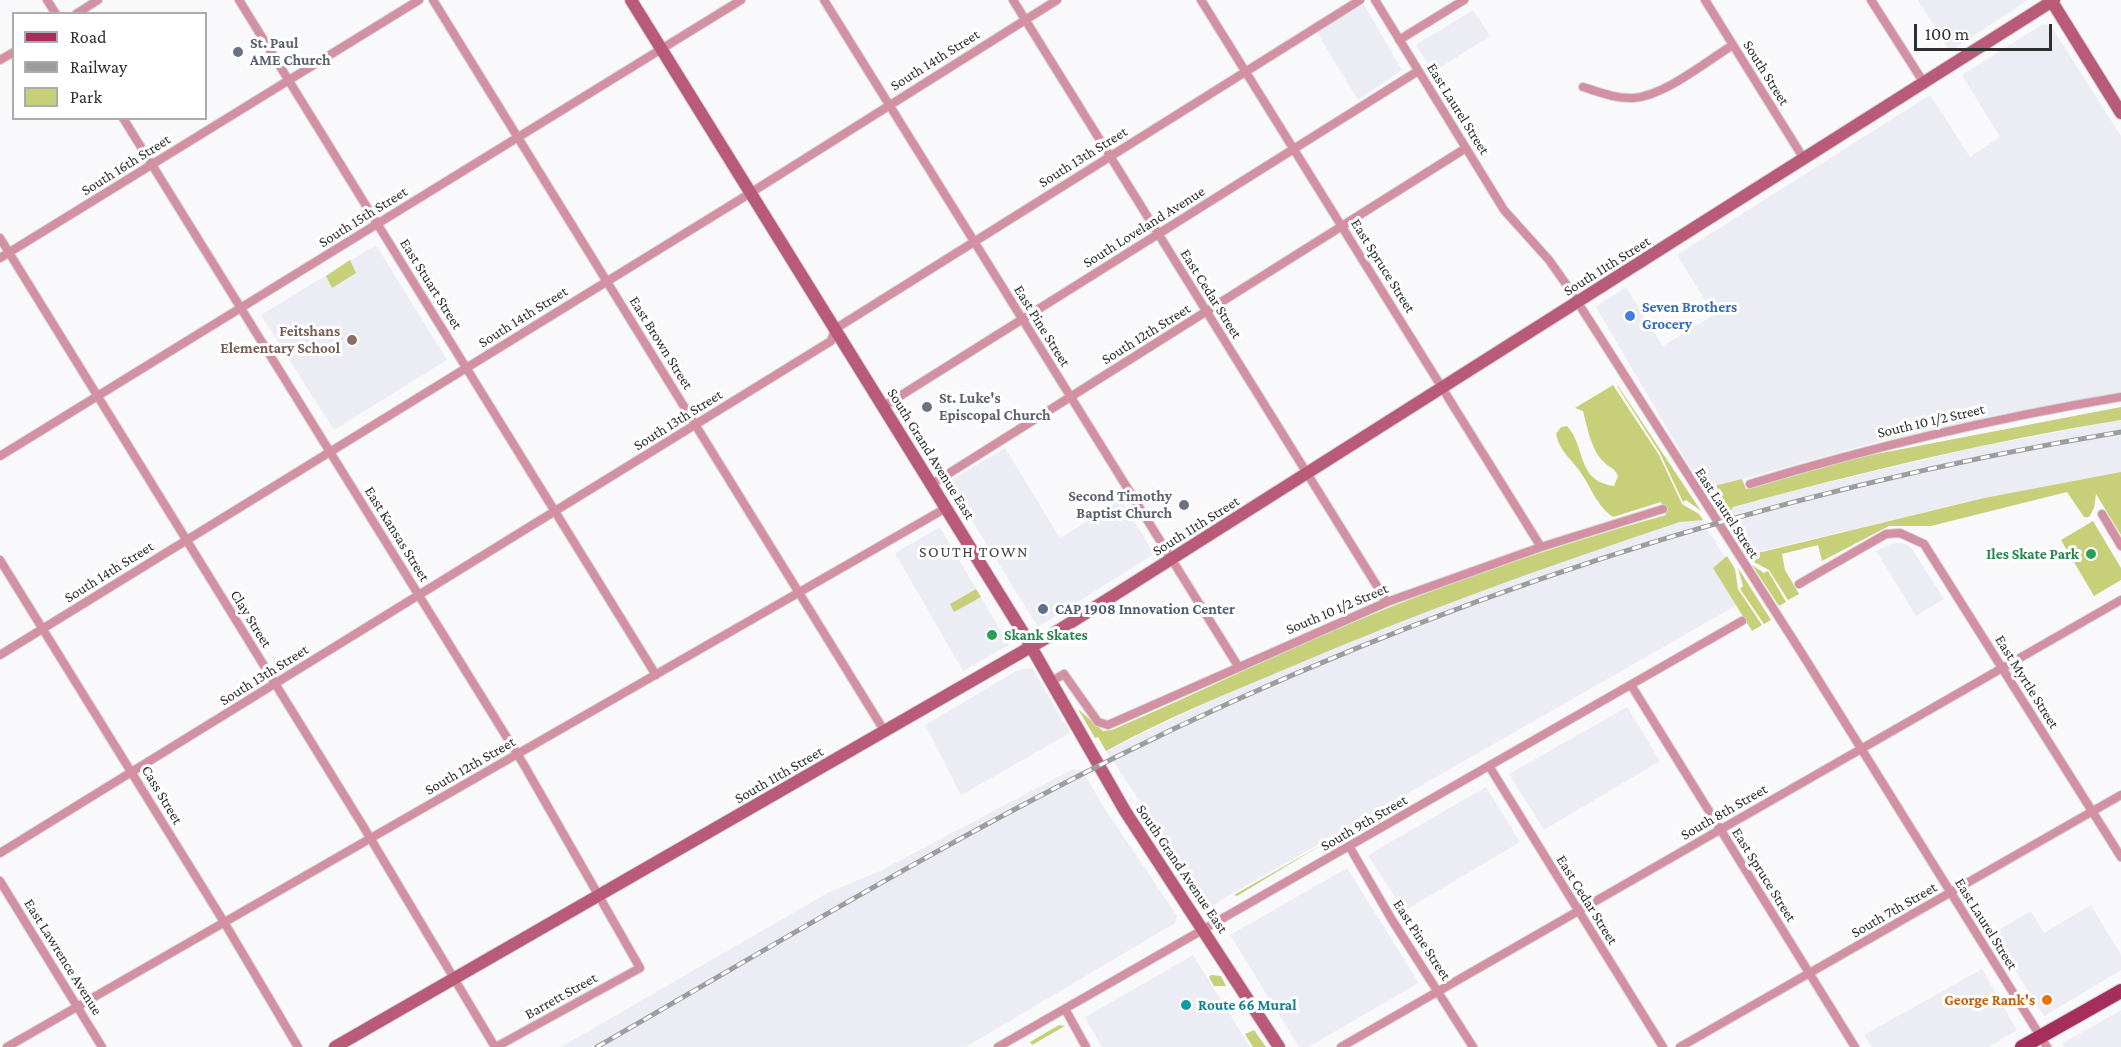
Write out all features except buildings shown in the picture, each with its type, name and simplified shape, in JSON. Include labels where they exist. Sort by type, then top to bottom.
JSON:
[{"type":"main road","points":[[2022,1047],[2044,1042],[2121,991]]},
{"type":"street","points":[[79,12],[98,0]]},
{"type":"street","name":"East Stuart Street","points":[[239,0],[656,675]]},
{"type":"street","name":"South 16th Street","points":[[0,258],[419,0]]},
{"type":"street","name":"East Brown Street","points":[[433,0],[885,732]]},
{"type":"street","name":"South Grand Avenue East","points":[[631,0],[1052,681],[1125,811],[1279,1047]]},
{"type":"street","name":"South 15th Street","points":[[0,456],[741,0]]},
{"type":"street","name":"East Pine Street","points":[[824,0],[1238,666]]},
{"type":"street","name":"East Cedar Street","points":[[1013,0],[1387,602]]},
{"type":"street","name":"South 14th Street","points":[[0,655],[751,193],[1057,0]]},
{"type":"street","name":"East Spruce Street","points":[[1202,0],[1541,547]]},
{"type":"street","name":"South 13th Street","points":[[0,853],[831,341],[835,329],[1360,0]]},
{"type":"street","name":"East Laurel Street","points":[[1375,0],[1504,210],[1549,260],[1578,302],[1861,748],[2044,1042]]},
{"type":"street","points":[[1399,40],[1464,0]]},
{"type":"street","name":"South Street","points":[[1705,0],[1804,159]]},
{"type":"street","points":[[1871,0],[1924,83]]},
{"type":"street","points":[[2052,0],[2121,113]]},
{"type":"street","name":"South 11th Street","points":[[335,1047],[1031,647],[2052,0]]},
{"type":"street","points":[[1583,87],[1616,97],[1634,98],[1652,93],[1732,45]]},
{"type":"street","name":"South Loveland Avenue","points":[[884,406],[1418,71]]},
{"type":"street","name":"East Kansas Street","points":[[124,120],[517,754],[640,968]]},
{"type":"street","name":"South 12th Street","points":[[932,484],[1466,148]]},
{"type":"street","name":"Clay Street","points":[[0,238],[371,839],[495,1047]]},
{"type":"street","name":"South 10 1/2 Street","points":[[1750,484],[1855,452],[2018,415],[2121,398]]},
{"type":"street","name":"South 12th Street","points":[[7,1047],[946,508]]},
{"type":"street","name":"South 10 1/2 Street","points":[[1052,681],[1064,674],[1098,722],[1108,725],[1387,602],[1541,547],[1663,509]]},
{"type":"street","points":[[2102,514],[2121,546]]},
{"type":"street","name":"East Myrtle Street","points":[[1799,584],[1877,539],[1900,533],[1918,540],[1930,552],[2121,857]]},
{"type":"street","name":"Cass Street","points":[[0,560],[224,922],[298,1047]]},
{"type":"street","name":"South 8th Street","points":[[1341,1047],[2121,600]]},
{"type":"street","name":"South 9th Street","points":[[998,1047],[1742,621]]},
{"type":"street","name":"East Spruce Street","points":[[1631,686],[1855,1047]]},
{"type":"street","name":"East Cedar Street","points":[[1489,766],[1663,1047]]},
{"type":"street","name":"South 7th Street","points":[[1680,1047],[2121,795]]},
{"type":"street","name":"East Pine Street","points":[[1349,846],[1392,920],[1473,1047]]},
{"type":"street","name":"East Lawrence Avenue","points":[[0,881],[102,1047]]},
{"type":"street","name":"Barrett Street","points":[[495,1047],[640,968]]},
{"type":"street","points":[[1065,1009],[1086,1047]]},
{"type":"shaded area","points":[[1918,0],[2028,0],[1950,51]]},
{"type":"shaded area","points":[[1364,5],[1402,70],[1358,100],[1316,31],[1353,8]]},
{"type":"shaded area","points":[[1473,10],[1490,36],[1433,72],[1416,45]]},
{"type":"shaded area","points":[[2043,24],[2051,26],[2121,136],[2121,392],[1998,415],[1880,441],[1703,490],[1596,307],[1626,287],[1663,346],[1714,315],[1677,255],[1930,95],[1970,157],[2000,137],[1962,75]]},
{"type":"shaded area","points":[[376,245],[447,360],[334,430],[261,315]]},
{"type":"shaded area","points":[[2121,420],[2121,472],[1984,498],[1758,552],[1748,550],[1726,515],[1733,507],[1804,488],[1973,448]]},
{"type":"shaded area","points":[[1005,448],[1060,538],[1121,500],[1154,554],[1038,627],[948,482]]},
{"type":"shaded area","points":[[1688,520],[1703,520],[1710,535],[1717,541],[1715,542],[1725,557],[1714,569],[1737,605],[1221,900],[1211,908],[1204,905],[1170,845],[1106,751],[1212,700],[1394,622],[1543,567]]},
{"type":"shaded area","points":[[940,527],[1009,645],[963,671],[895,553]]},
{"type":"shaded area","points":[[1895,542],[1906,544],[1912,549],[1944,599],[1916,616],[1876,551]]},
{"type":"shaded area","points":[[1032,668],[1070,733],[961,795],[925,725],[1018,670]]},
{"type":"shaded area","points":[[1627,707],[1660,761],[1544,830],[1509,774]]},
{"type":"shaded area","points":[[1073,769],[1082,770],[1103,806],[1177,916],[1175,923],[966,1047],[561,1047],[829,892],[880,871]]},
{"type":"shaded area","points":[[1486,787],[1520,842],[1404,911],[1368,855]]},
{"type":"shaded area","points":[[1347,868],[1419,983],[1308,1047],[1299,1047],[1230,935]]},
{"type":"shaded area","points":[[2091,905],[2121,955],[2121,970],[2044,1016],[1992,934],[2031,911],[2044,933]]},
{"type":"shaded area","points":[[1193,955],[1250,1047],[1102,1047],[1085,1017]]},
{"type":"shaded area","points":[[1982,969],[2017,1030],[1988,1047],[1872,1047],[1864,1035]]},
{"type":"shaded area","points":[[2121,1010],[2121,1047],[2064,1047],[2063,1043]]},
{"type":"green space","points":[[350,260],[356,273],[332,288],[326,276]]},
{"type":"green space","points":[[1613,385],[1659,455],[1682,504],[1699,514],[1703,520],[1680,522],[1433,609],[1218,697],[1106,751],[1098,737],[1095,738],[1078,709],[1103,731],[1112,730],[1339,628],[1431,591],[1524,558],[1666,515],[1661,502],[1613,517],[1598,501],[1558,440],[1556,434],[1561,427],[1567,426],[1573,434],[1587,470],[1602,483],[1614,486],[1618,476],[1598,455],[1583,411],[1575,408]]},
{"type":"green space","points":[[1617,386],[1701,511],[1686,500],[1683,502],[1660,453]]},
{"type":"green space","points":[[2121,407],[2121,420],[1974,448],[1877,470],[1733,507],[1729,514],[1724,516],[1719,508],[1714,486],[1742,479],[1746,489],[1845,460]]},
{"type":"green space","points":[[2121,472],[2121,535],[2096,494],[2094,508],[2089,517],[2084,517],[2067,492],[1931,526],[1889,526],[1822,561],[1818,545],[1782,554],[1785,570],[1799,594],[1788,600],[1769,570],[1754,562],[1747,550],[1762,552],[1984,498]]},
{"type":"green space","name":"Iles Skate Park","points":[[2093,521],[2121,568],[2121,580],[2094,596],[2061,540]]},
{"type":"green space","points":[[1727,556],[1735,569],[1738,589],[1762,625],[1752,631],[1713,568]]},
{"type":"green space","points":[[1752,565],[1764,573],[1768,571],[1786,602],[1779,606]]},
{"type":"green space","points":[[1738,568],[1771,620],[1764,624],[1740,589],[1743,586]]},
{"type":"green space","points":[[976,589],[981,597],[954,612],[950,604]]},
{"type":"green space","points":[[1323,844],[1237,896],[1234,895]]},
{"type":"green space","points":[[1211,975],[1221,976],[1226,986],[1214,986],[1209,977]]},
{"type":"green space","points":[[1059,1025],[1065,1026],[1032,1045],[1030,1042]]},
{"type":"green space","points":[[1254,1030],[1266,1047],[1253,1047],[1245,1034]]},
{"type":"railway","points":[[597,1047],[981,827],[1112,759],[1232,702],[1355,649],[1479,601],[1604,558],[1732,519],[1860,485],[1990,456],[2121,432]]},
{"type":"place","name":"St. Paul AME Church","points":[[238,52]]},
{"type":"place","name":"Seven Brothers Grocery","points":[[1630,316]]},
{"type":"place","name":"Feitshans Elementary School","points":[[352,340]]},
{"type":"place","name":"St. Luke's Episcopal Church","points":[[927,407]]},
{"type":"place","name":"Second Timothy Baptist Church","points":[[1184,505]]},
{"type":"place","name":"Iles Skate Park","points":[[2091,554]]},
{"type":"place","name":"CAP 1908 Innovation Center","points":[[1043,609]]},
{"type":"place","name":"Skank Skates","points":[[992,635]]},
{"type":"place","name":"George Rank's","points":[[2047,1000]]},
{"type":"place","name":"Route 66 Mural","points":[[1186,1005]]},
{"type":"district","name":"SOUTH TOWN","points":[[974,552]]}]
